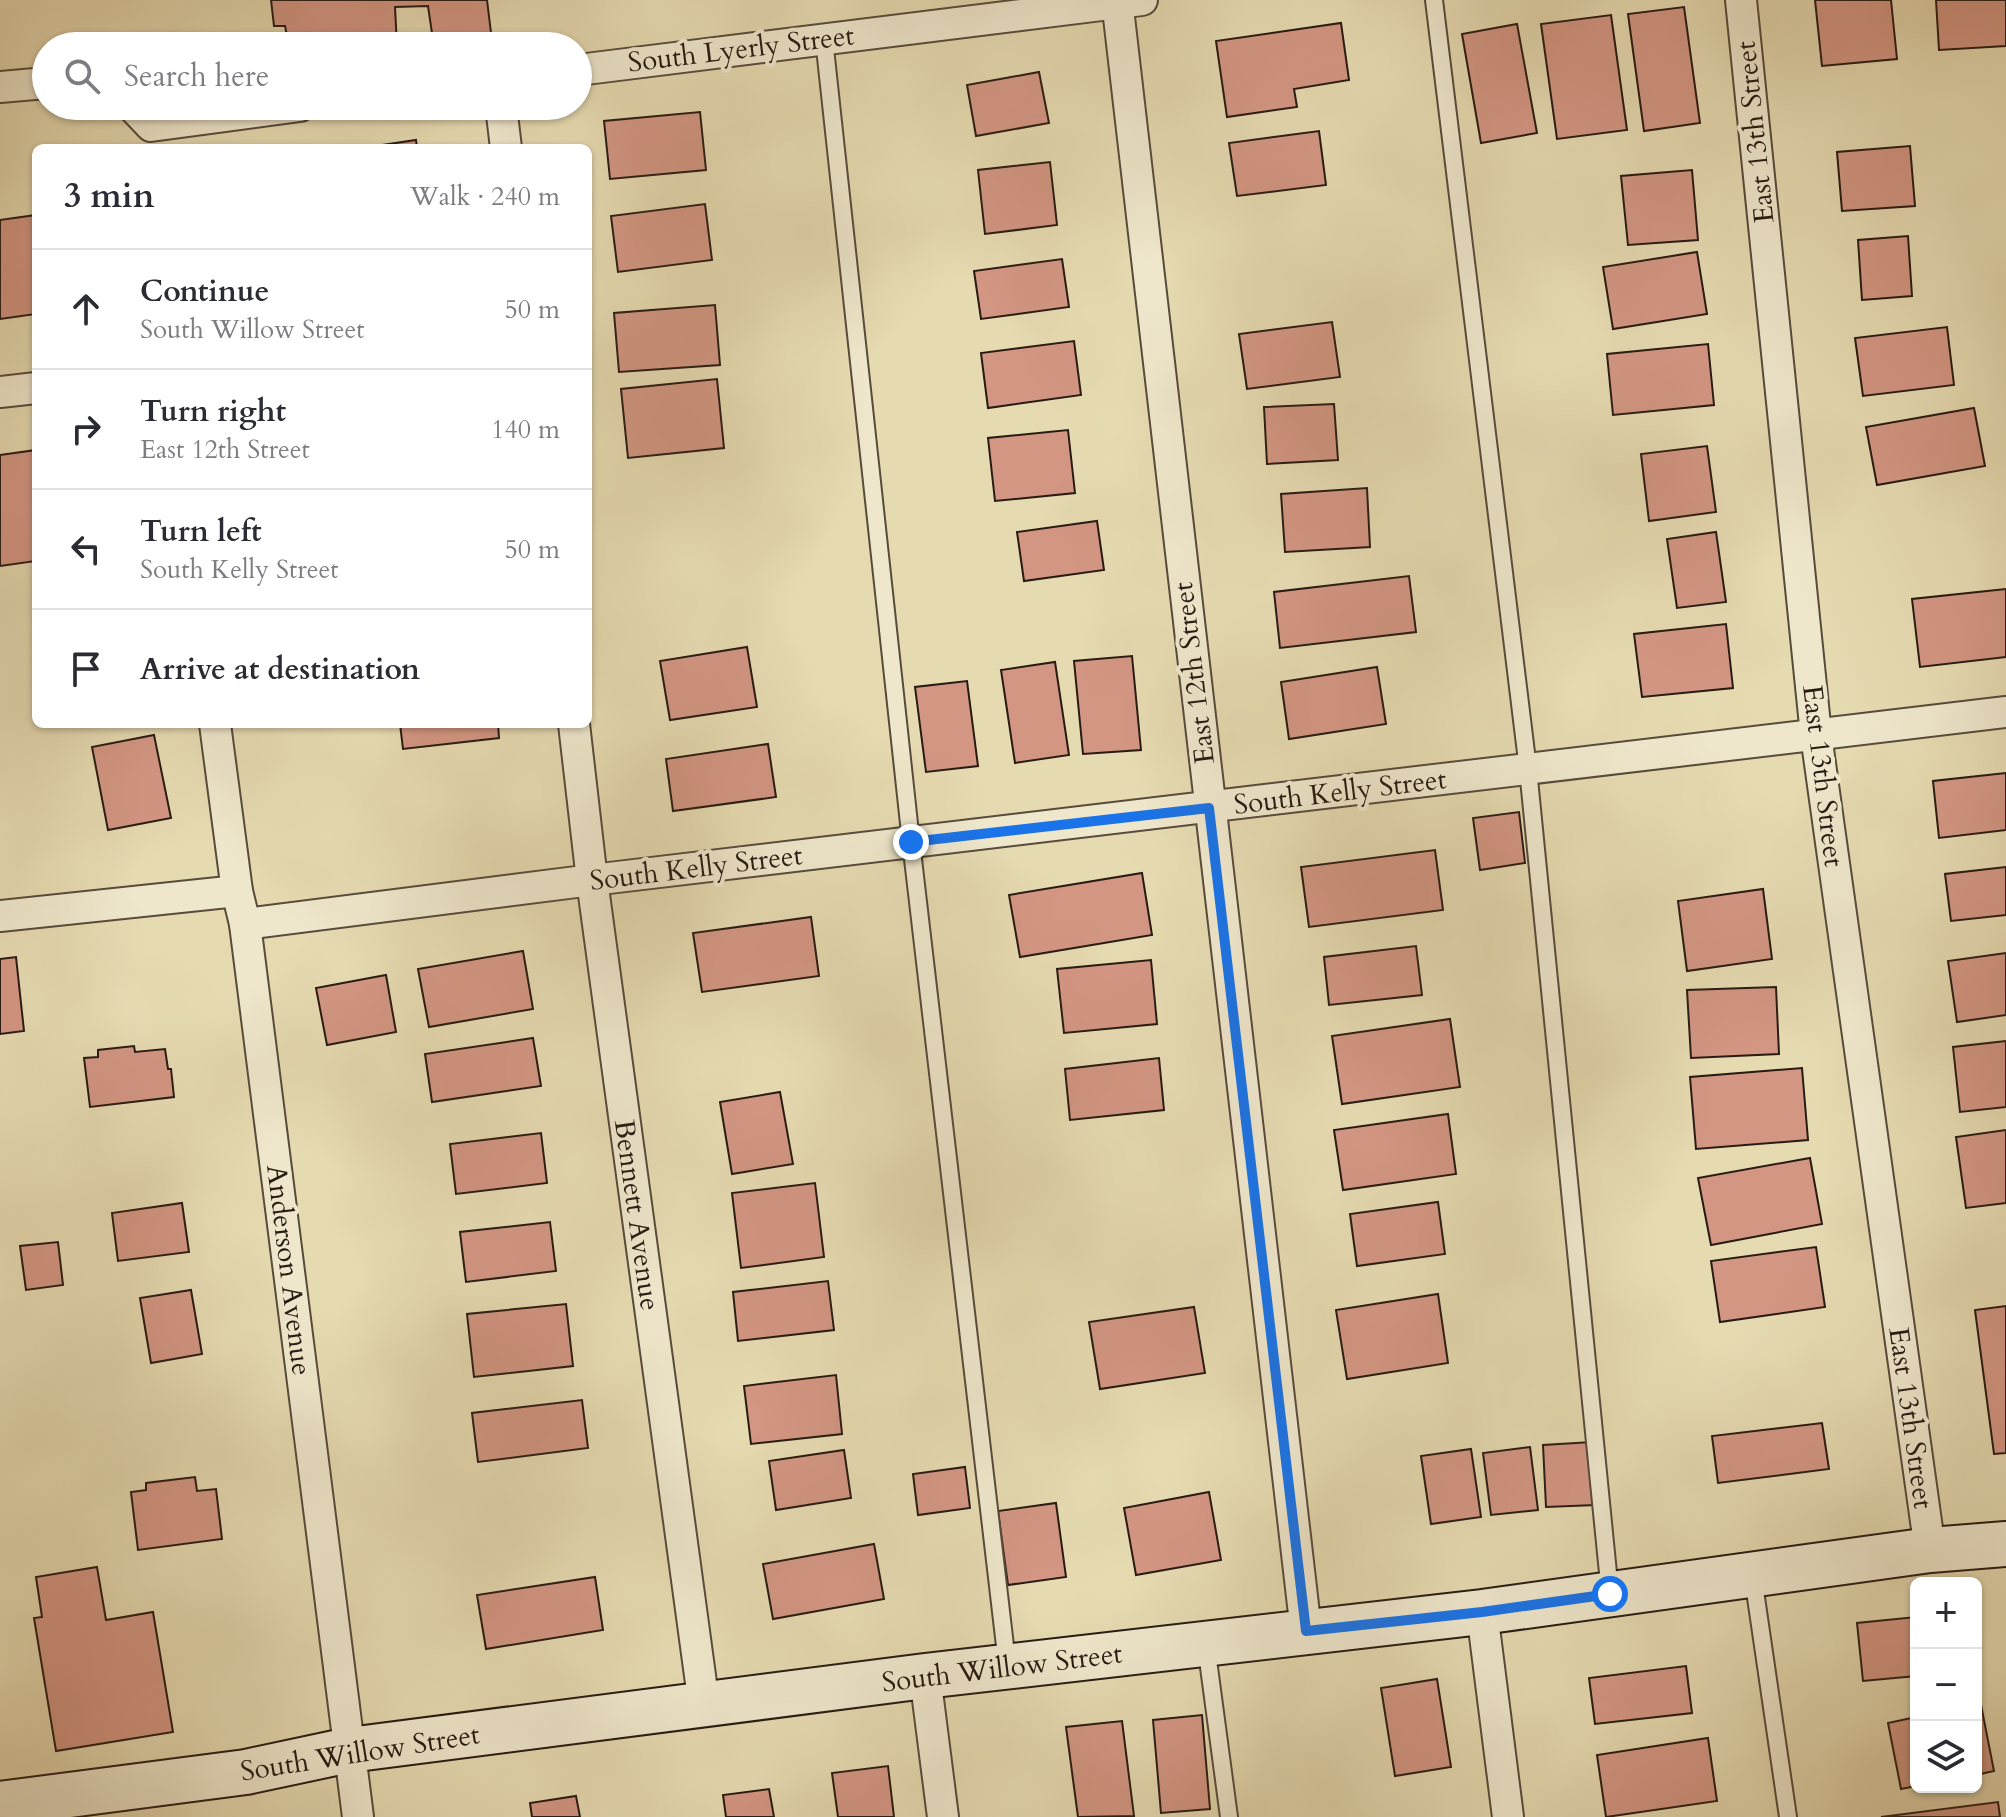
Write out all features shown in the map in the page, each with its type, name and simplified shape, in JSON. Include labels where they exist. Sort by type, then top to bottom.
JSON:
[{"type":"main road","name":"South Willow Street","points":[[0,1804],[246,1772],[349,1750],[925,1676],[1482,1612],[1930,1550],[2006,1544]]},
{"type":"street","name":"East 13th Street","points":[[1741,0],[1816,735],[1930,1550]]},
{"type":"street","name":"South Lyerly Street","points":[[592,68],[1125,1]]},
{"type":"street","name":"East 12th Street","points":[[1125,1],[1209,808],[1306,1631]]},
{"type":"street","points":[[0,87],[32,84]]},
{"type":"street","points":[[145,127],[197,120]]},
{"type":"street","points":[[503,120],[506,144]]},
{"type":"street","points":[[0,392],[32,388]]},
{"type":"street","name":"South Kelly Street","points":[[245,924],[2006,712]]},
{"type":"street","name":"Anderson Avenue","points":[[216,728],[237,891],[245,924],[358,1817]]},
{"type":"street","name":"Bennett Avenue","points":[[574,728],[592,880],[704,1705]]},
{"type":"street","points":[[0,916],[237,891]]},
{"type":"street","points":[[1482,1612],[1508,1817]]},
{"type":"street","points":[[925,1676],[943,1817]]},
{"type":"lane","points":[[1434,0],[1528,769],[1610,1594]]},
{"type":"lane","points":[[824,39],[911,842],[1007,1667]]},
{"type":"lane","points":[[1753,1574],[1788,1817]]},
{"type":"lane","points":[[1206,1643],[1229,1817]]},
{"type":"building","points":[[271,0],[487,0],[491,32],[432,32],[428,6],[395,7],[396,32],[286,32],[285,26],[274,26]]},
{"type":"building","points":[[1815,0],[1891,0],[1897,59],[1822,66]]},
{"type":"building","points":[[1936,0],[2006,0],[2006,46],[1939,50]]},
{"type":"building","points":[[1684,7],[1700,123],[1644,131],[1628,14]]},
{"type":"building","points":[[1611,15],[1627,130],[1557,139],[1541,24]]},
{"type":"building","points":[[1341,23],[1349,80],[1294,89],[1297,107],[1227,117],[1216,41]]},
{"type":"building","points":[[1517,24],[1537,133],[1481,143],[1462,34]]},
{"type":"building","points":[[1039,72],[1049,123],[976,136],[967,85]]},
{"type":"building","points":[[700,112],[706,170],[610,179],[604,121]]},
{"type":"building","points":[[1319,131],[1326,185],[1237,196],[1229,143]]},
{"type":"building","points":[[416,140],[416,144],[389,144]]},
{"type":"building","points":[[1910,146],[1915,206],[1842,211],[1837,152]]},
{"type":"building","points":[[1050,162],[1057,225],[985,234],[978,170]]},
{"type":"building","points":[[1692,170],[1698,240],[1628,245],[1621,176]]},
{"type":"building","points":[[705,204],[712,260],[618,272],[611,216]]},
{"type":"building","points":[[32,216],[32,315],[0,319],[0,220]]},
{"type":"building","points":[[1908,236],[1912,296],[1862,300],[1858,240]]},
{"type":"building","points":[[1697,252],[1707,314],[1613,329],[1603,267]]},
{"type":"building","points":[[1062,259],[1069,307],[981,319],[974,271]]},
{"type":"building","points":[[715,305],[720,365],[619,372],[614,313]]},
{"type":"building","points":[[1332,322],[1340,377],[1247,389],[1239,334]]},
{"type":"building","points":[[1947,327],[1954,385],[1863,396],[1855,338]]},
{"type":"building","points":[[1074,341],[1081,395],[988,408],[981,353]]},
{"type":"building","points":[[1708,344],[1714,405],[1613,415],[1607,354]]},
{"type":"building","points":[[717,379],[724,448],[628,458],[621,389]]},
{"type":"building","points":[[1334,404],[1338,460],[1267,464],[1264,407]]},
{"type":"building","points":[[1974,408],[1985,466],[1877,485],[1866,427]]},
{"type":"building","points":[[1068,430],[1075,493],[995,501],[988,438]]},
{"type":"building","points":[[1707,446],[1716,512],[1649,521],[1641,454]]},
{"type":"building","points":[[32,451],[32,562],[0,566],[0,455]]},
{"type":"building","points":[[1367,488],[1370,547],[1285,552],[1281,494]]},
{"type":"building","points":[[1097,521],[1104,570],[1024,581],[1017,532]]},
{"type":"building","points":[[1716,532],[1726,602],[1677,608],[1667,539]]},
{"type":"building","points":[[1409,576],[1416,632],[1280,648],[1274,592]]},
{"type":"building","points":[[2006,589],[2006,657],[1920,667],[1912,599]]},
{"type":"building","points":[[1726,624],[1733,688],[1642,697],[1634,634]]},
{"type":"building","points":[[747,647],[757,707],[670,720],[660,661]]},
{"type":"building","points":[[1132,656],[1141,750],[1083,754],[1074,661]]},
{"type":"building","points":[[1055,662],[1069,755],[1015,763],[1001,670]]},
{"type":"building","points":[[1377,667],[1386,724],[1289,739],[1281,682]]},
{"type":"building","points":[[967,681],[978,766],[926,772],[915,687]]},
{"type":"building","points":[[400,728],[498,728],[499,738],[403,749]]},
{"type":"building","points":[[154,735],[171,818],[108,830],[92,747]]},
{"type":"building","points":[[768,744],[776,797],[673,811],[666,759]]},
{"type":"building","points":[[2006,773],[2006,830],[1939,838],[1933,781]]},
{"type":"building","points":[[1519,812],[1525,863],[1480,870],[1473,818]]},
{"type":"building","points":[[1435,850],[1443,910],[1309,927],[1301,867]]},
{"type":"building","points":[[2006,867],[2006,915],[1951,921],[1945,874]]},
{"type":"building","points":[[1142,873],[1152,935],[1020,957],[1009,895]]},
{"type":"building","points":[[1763,889],[1772,959],[1687,971],[1678,901]]},
{"type":"building","points":[[811,917],[819,976],[702,992],[693,933]]},
{"type":"building","points":[[1416,946],[1422,995],[1329,1005],[1324,957]]},
{"type":"building","points":[[523,951],[533,1009],[429,1027],[418,969]]},
{"type":"building","points":[[2006,953],[2006,1015],[1957,1022],[1948,961]]},
{"type":"building","points":[[16,957],[24,1031],[0,1034],[0,959]]},
{"type":"building","points":[[1151,960],[1157,1024],[1064,1033],[1057,969]]},
{"type":"building","points":[[386,975],[396,1032],[327,1045],[316,988]]},
{"type":"building","points":[[1776,987],[1779,1054],[1691,1058],[1687,990]]},
{"type":"building","points":[[1450,1019],[1460,1087],[1342,1104],[1332,1036]]},
{"type":"building","points":[[533,1038],[541,1086],[432,1102],[425,1054]]},
{"type":"building","points":[[2006,1041],[2006,1107],[1960,1112],[1953,1047]]},
{"type":"building","points":[[134,1046],[135,1052],[165,1049],[174,1097],[90,1107],[84,1058],[98,1057],[98,1050]]},
{"type":"building","points":[[1159,1058],[1164,1110],[1070,1120],[1065,1069]]},
{"type":"building","points":[[1802,1068],[1808,1140],[1696,1149],[1690,1077]]},
{"type":"building","points":[[780,1092],[793,1164],[732,1174],[720,1102]]},
{"type":"building","points":[[1448,1114],[1456,1174],[1343,1190],[1334,1130]]},
{"type":"building","points":[[2006,1130],[2006,1203],[1966,1208],[1956,1137]]},
{"type":"building","points":[[541,1133],[547,1183],[456,1194],[450,1144]]},
{"type":"building","points":[[1810,1158],[1822,1224],[1711,1245],[1698,1178]]},
{"type":"building","points":[[815,1183],[824,1257],[741,1268],[732,1193]]},
{"type":"building","points":[[1438,1202],[1445,1254],[1357,1266],[1350,1214]]},
{"type":"building","points":[[182,1203],[189,1252],[118,1261],[112,1213]]},
{"type":"building","points":[[550,1222],[556,1271],[466,1282],[460,1232]]},
{"type":"building","points":[[58,1242],[63,1285],[26,1290],[20,1246]]},
{"type":"building","points":[[1816,1247],[1825,1307],[1720,1322],[1711,1261]]},
{"type":"building","points":[[828,1281],[834,1330],[738,1341],[733,1292]]},
{"type":"building","points":[[191,1290],[202,1354],[151,1363],[140,1298]]},
{"type":"building","points":[[1438,1294],[1448,1363],[1347,1379],[1336,1310]]},
{"type":"building","points":[[566,1304],[573,1366],[474,1377],[467,1314]]},
{"type":"building","points":[[2006,1306],[2006,1453],[1994,1454],[1975,1310]]},
{"type":"building","points":[[1194,1307],[1205,1373],[1100,1389],[1089,1322]]},
{"type":"building","points":[[836,1375],[842,1434],[751,1444],[744,1386]]},
{"type":"building","points":[[582,1400],[588,1448],[478,1462],[472,1413]]},
{"type":"building","points":[[1822,1423],[1829,1469],[1718,1483],[1712,1436]]},
{"type":"building","points":[[1592,1442],[1596,1505],[1546,1507],[1543,1445]]},
{"type":"building","points":[[1530,1447],[1538,1510],[1491,1515],[1483,1453]]},
{"type":"building","points":[[1471,1449],[1481,1517],[1431,1524],[1421,1456]]},
{"type":"building","points":[[844,1450],[851,1498],[776,1510],[769,1461]]},
{"type":"building","points":[[965,1467],[970,1508],[918,1515],[913,1474]]},
{"type":"building","points":[[195,1477],[197,1491],[216,1489],[222,1539],[138,1550],[131,1492],[146,1490],[146,1483]]},
{"type":"building","points":[[1209,1492],[1221,1560],[1136,1575],[1124,1508]]},
{"type":"building","points":[[1056,1503],[1066,1577],[1008,1585],[998,1511]]},
{"type":"building","points":[[874,1544],[884,1599],[773,1619],[763,1564]]},
{"type":"building","points":[[97,1567],[106,1620],[153,1612],[173,1732],[56,1751],[34,1618],[42,1617],[36,1577]]},
{"type":"building","points":[[595,1577],[603,1630],[486,1649],[477,1595]]},
{"type":"building","points":[[1910,1618],[1910,1677],[1863,1681],[1857,1623]]},
{"type":"building","points":[[1686,1666],[1692,1713],[1595,1724],[1589,1678]]},
{"type":"building","points":[[1437,1679],[1451,1767],[1395,1776],[1381,1688]]},
{"type":"building","points":[[1982,1710],[1994,1771],[1982,1774]]},
{"type":"building","points":[[1202,1715],[1210,1809],[1161,1813],[1153,1720]]},
{"type":"building","points":[[1910,1718],[1910,1787],[1901,1789],[1888,1723]]},
{"type":"building","points":[[1122,1721],[1134,1816],[1078,1817],[1066,1727]]},
{"type":"building","points":[[1708,1738],[1717,1801],[1606,1817],[1597,1755]]},
{"type":"building","points":[[888,1766],[894,1817],[838,1817],[832,1773]]},
{"type":"building","points":[[769,1789],[774,1817],[726,1817],[723,1795]]},
{"type":"building","points":[[576,1796],[580,1817],[532,1817],[530,1803]]},
{"type":"building","points":[[1998,1802],[2000,1817],[1881,1817]]},
{"type":"route","points":[[911,842],[1209,808],[1306,1631],[1482,1612],[1610,1594]]}]
